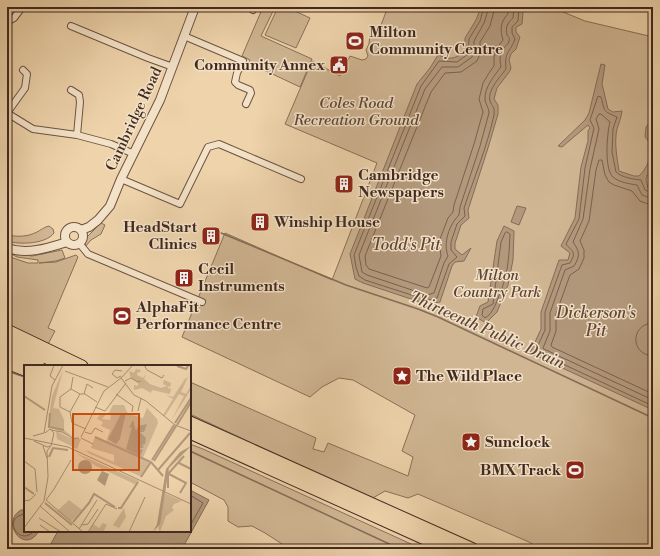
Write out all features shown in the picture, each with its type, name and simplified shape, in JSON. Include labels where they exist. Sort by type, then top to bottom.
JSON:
[{"type":"highway","points":[[7,330],[80,365]]},
{"type":"highway","points":[[7,341],[63,365]]},
{"type":"highway","points":[[7,352],[37,365]]},
{"type":"highway","points":[[7,363],[24,370]]},
{"type":"highway","points":[[191,422],[473,549]]},
{"type":"highway","points":[[191,433],[447,549]]},
{"type":"street","name":"Cambridge Road","points":[[81,230],[89,227],[98,220],[105,213],[112,202],[121,179],[160,100],[195,7]]},
{"type":"street","points":[[7,22],[16,19],[20,10]]},
{"type":"street","points":[[72,26],[173,67]]},
{"type":"street","points":[[184,36],[243,61],[237,73],[236,82],[238,85],[250,90],[251,93],[246,104]]},
{"type":"street","points":[[23,70],[27,74],[25,88],[7,113],[33,129],[77,135],[111,144],[134,154]]},
{"type":"street","points":[[71,90],[79,95],[80,102],[77,135]]},
{"type":"street","points":[[121,179],[180,204],[208,147],[219,144],[301,179]]},
{"type":"street","points":[[75,227],[81,230],[83,237],[79,243],[73,245],[67,242],[64,235],[69,228],[75,227]]},
{"type":"street","points":[[7,248],[24,251],[38,251],[67,242]]},
{"type":"street","points":[[79,243],[88,254],[202,302]]},
{"type":"green space","points":[[263,7],[275,7],[261,36],[312,59],[300,87],[249,63],[250,60],[242,56]]},
{"type":"green space","points":[[278,7],[286,7],[310,18],[296,48],[265,35]]},
{"type":"green space","name":"Milton Country Park","points":[[367,7],[551,7],[585,21],[653,37],[653,549],[541,549],[529,542],[418,494],[408,498],[385,491],[371,499],[191,414],[191,382],[316,438],[313,449],[324,452],[328,443],[408,476],[413,457],[402,451],[415,415],[353,380],[339,378],[322,387],[310,397],[182,337],[225,233],[332,280],[377,163],[285,124],[312,61],[340,76],[350,56],[362,60],[366,59],[368,56],[366,50],[369,44],[370,34],[373,32],[378,33],[386,12]]},
{"type":"green space","points":[[101,223],[105,225],[101,234],[91,240],[85,247],[85,239]]},
{"type":"green space","points":[[49,226],[53,229],[54,233],[45,239],[32,243],[7,241],[7,235],[26,236]]},
{"type":"green space","points":[[62,250],[65,258],[56,261],[39,263],[56,262],[76,255],[78,257],[48,328],[55,331],[47,346],[7,325],[7,256],[28,263],[38,263],[38,260],[17,257],[7,252],[32,256]]},
{"type":"green space","points":[[191,444],[422,549],[290,549],[252,526],[238,527],[228,521],[228,507],[224,500],[191,483]]},
{"type":"water","name":"Todd's Pit","points":[[481,7],[522,7],[522,24],[516,27],[516,32],[520,37],[516,49],[511,54],[509,60],[511,68],[510,71],[497,88],[494,99],[498,105],[498,114],[468,210],[469,218],[461,225],[455,243],[455,249],[462,255],[471,248],[464,261],[455,262],[452,266],[440,302],[426,304],[355,279],[350,254],[417,84],[438,55],[446,58],[452,58],[465,52],[465,38],[476,20]]},
{"type":"water","name":"Dickerson's Pit","points":[[601,64],[605,65],[602,84],[608,109],[613,112],[622,111],[617,129],[616,140],[619,171],[634,176],[639,176],[644,170],[651,153],[651,145],[645,137],[646,127],[653,119],[653,176],[647,175],[646,180],[648,188],[653,190],[653,336],[650,340],[653,342],[653,410],[530,353],[541,329],[541,312],[559,260],[568,260],[570,253],[561,246],[575,218],[581,167],[588,141],[588,131],[590,128],[588,125],[562,147],[558,146],[585,120],[589,113]]},
{"type":"water","points":[[517,206],[526,208],[519,225],[511,222]]},
{"type":"water","points":[[504,226],[514,231],[513,260],[508,285],[497,312],[486,323],[476,317],[480,306],[488,302],[497,241]]},
{"type":"water","points":[[191,491],[209,500],[182,549],[48,549],[57,532],[191,532]]},
{"type":"water","points":[[21,510],[24,510],[24,532],[38,532],[33,538],[27,540],[21,539],[16,534],[13,522],[15,515]]},
{"type":"waterway","name":"Thirteenth Public Drain","points":[[221,233],[346,285],[438,317],[653,418]]},
{"type":"waterway","points":[[7,371],[24,377]]},
{"type":"waterway","points":[[191,451],[400,549]]},
{"type":"place","name":"Milton Community Centre","points":[[355,41]]},
{"type":"place","name":"Community Annex","points":[[339,65]]},
{"type":"place","name":"Cambridge Newspapers","points":[[344,184]]},
{"type":"place","name":"Winship House","points":[[260,222]]},
{"type":"place","name":"HeadStart Clinics","points":[[211,236]]},
{"type":"place","name":"Cecil Instruments","points":[[184,278]]},
{"type":"place","name":"AlphaFit Performance Centre","points":[[122,316]]},
{"type":"place","name":"The Wild Place","points":[[402,376]]},
{"type":"place","name":"Sunclock","points":[[471,442]]},
{"type":"place","name":"BMX Track","points":[[575,470]]},
{"type":"park label","name":"Coles Road Recreation Ground","points":[[356,112]]}]
